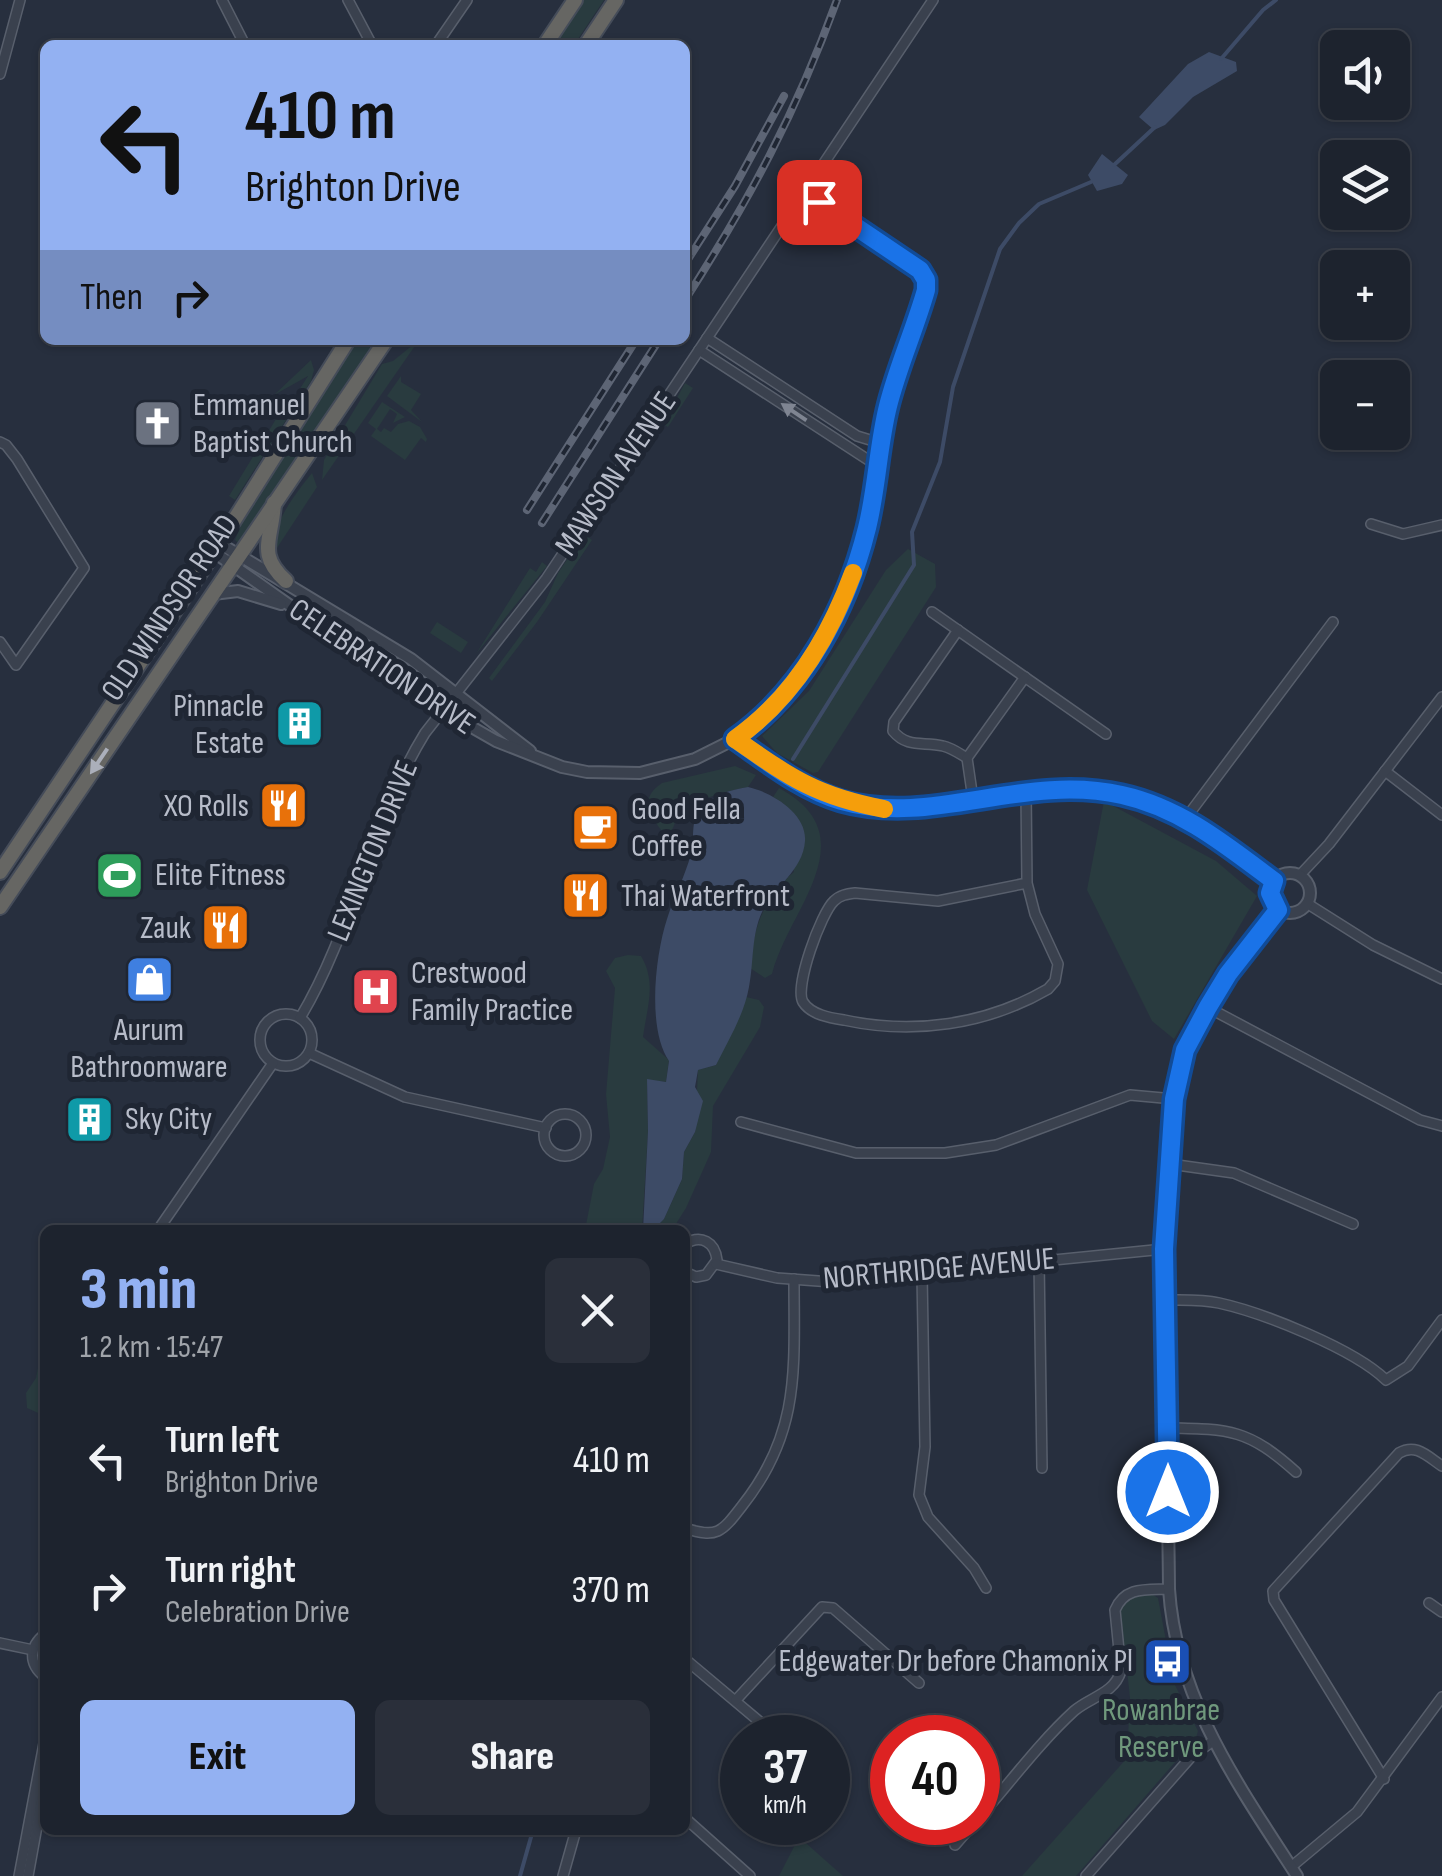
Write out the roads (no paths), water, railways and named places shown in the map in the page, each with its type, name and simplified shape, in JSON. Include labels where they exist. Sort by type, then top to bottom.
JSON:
[{"type":"highway","points":[[548,40],[575,0]]},
{"type":"highway","points":[[589,40],[616,0]]},
{"type":"highway","name":"OLD WINDSOR ROAD","points":[[0,872],[345,345]]},
{"type":"highway","name":"OLD WINDSOR ROAD","points":[[0,907],[383,345]]},
{"type":"highway","points":[[274,502],[266,557],[270,567],[286,581]]},
{"type":"street","points":[[0,74],[20,0]]},
{"type":"street","points":[[239,0],[224,3],[242,40]]},
{"type":"street","points":[[348,0],[369,40]]},
{"type":"street","points":[[439,40],[467,0]]},
{"type":"street","name":"MAWSON AVENUE","points":[[458,693],[546,579],[933,0]]},
{"type":"street","name":"CELEBRATION DRIVE","points":[[235,560],[292,607],[400,674],[445,708],[496,741],[538,758],[587,772],[640,773],[696,759],[735,739],[777,704],[821,642],[857,561],[868,526],[894,380],[924,299],[926,280],[920,270],[805,192]]},
{"type":"street","points":[[707,338],[857,436],[880,443]]},
{"type":"street","points":[[700,350],[876,465]]},
{"type":"street","points":[[0,442],[17,459],[84,568],[16,665],[0,642]]},
{"type":"street","points":[[1371,524],[1403,534],[1442,525]]},
{"type":"street","points":[[216,547],[235,560]]},
{"type":"street","name":"CELEBRATION DRIVE","points":[[235,560],[286,581],[411,659],[538,758]]},
{"type":"street","points":[[213,594],[238,591],[292,607]]},
{"type":"street","points":[[932,612],[1106,734]]},
{"type":"street","points":[[1186,818],[1333,622]]},
{"type":"street","points":[[958,630],[894,722],[893,732],[910,743],[946,746],[968,758]]},
{"type":"street","points":[[973,799],[968,758],[1025,677]]},
{"type":"street","name":"LEXINGTON DRIVE","points":[[300,1018],[336,941],[398,780],[425,733],[458,693]]},
{"type":"street","points":[[1300,875],[1442,697]]},
{"type":"street","points":[[735,739],[813,790],[841,801],[888,809],[943,805],[1026,790],[1081,788],[1113,793],[1186,818],[1274,881]]},
{"type":"street","points":[[1385,771],[1442,815]]},
{"type":"street","points":[[1026,790],[1027,883],[1035,914],[1057,959],[1055,980],[1043,992],[995,1012],[924,1026],[880,1026],[840,1020],[812,1011],[800,996],[800,984],[820,928],[830,904],[842,895],[938,901],[1027,883]]},
{"type":"street","points":[[1278,910],[1270,893],[1274,881],[1283,874],[1300,875],[1310,888],[1308,904]]},
{"type":"street","points":[[1278,910],[1294,913],[1308,904]]},
{"type":"street","points":[[1308,904],[1373,944],[1442,979]]},
{"type":"street","points":[[1278,910],[1228,974],[1208,1007],[1185,1050],[1174,1099],[1164,1249],[1169,1588],[1183,1673],[1214,1741],[1294,1871],[1358,1812],[1442,1697]]},
{"type":"street","points":[[1208,1007],[1420,1120],[1442,1126]]},
{"type":"street","points":[[277,1016],[300,1018],[312,1036],[309,1053],[304,1060],[288,1067],[273,1063],[261,1043],[263,1028],[277,1016]]},
{"type":"street","points":[[309,1053],[405,1096],[546,1128]]},
{"type":"street","points":[[161,1225],[273,1063]]},
{"type":"street","points":[[741,1122],[856,1153],[945,1153],[996,1145],[1130,1095],[1174,1099]]},
{"type":"street","points":[[559,1115],[571,1115],[582,1122],[586,1140],[574,1154],[560,1155],[546,1141],[546,1128],[559,1115]]},
{"type":"street","points":[[1170,1164],[1234,1174],[1353,1224]]},
{"type":"street","name":"NORTHRIDGE AVENUE","points":[[690,1241],[707,1241],[716,1251],[716,1264],[832,1282],[1164,1249]]},
{"type":"street","points":[[1039,1260],[1042,1468]]},
{"type":"street","points":[[690,1277],[706,1275],[716,1264]]},
{"type":"street","points":[[922,1274],[925,1447],[919,1496],[928,1518],[974,1568],[986,1588]]},
{"type":"street","points":[[690,1530],[716,1534],[730,1522],[768,1471],[791,1410],[794,1279]]},
{"type":"street","points":[[1165,1300],[1215,1302],[1242,1309],[1356,1356],[1386,1380],[1408,1366],[1442,1320]]},
{"type":"street","points":[[1168,1428],[1229,1430],[1268,1447],[1296,1472]]},
{"type":"street","points":[[1384,1779],[1274,1600],[1273,1591],[1399,1454],[1408,1448],[1418,1449],[1442,1466]]},
{"type":"street","points":[[1000,1794],[1073,1712],[1106,1692],[1118,1679],[1118,1602],[1132,1591],[1169,1588]]},
{"type":"street","points":[[1429,1603],[1442,1612]]},
{"type":"street","points":[[736,1700],[822,1607],[833,1608],[919,1683]]},
{"type":"street","points":[[40,1641],[33,1650],[34,1664],[40,1671]]},
{"type":"street","points":[[0,1644],[33,1650]]},
{"type":"street","points":[[690,1662],[753,1715]]},
{"type":"street","points":[[1086,1876],[1191,1757],[1214,1741]]},
{"type":"street","points":[[19,1876],[40,1765]]},
{"type":"street","points":[[28,1876],[40,1810]]},
{"type":"street","points":[[690,1822],[750,1876]]},
{"type":"street","points":[[563,1876],[575,1835]]},
{"type":"water","points":[[1209,52],[1236,62],[1237,71],[1193,97],[1165,125],[1154,130],[1139,117],[1188,64]]},
{"type":"water","points":[[1102,154],[1128,175],[1122,184],[1097,191],[1088,175]]},
{"type":"water","points":[[748,787],[786,805],[804,831],[803,852],[758,921],[749,987],[735,1028],[716,1065],[698,1070],[695,1087],[703,1101],[695,1132],[684,1152],[682,1179],[664,1219],[658,1225],[643,1225],[647,1079],[666,1082],[669,1061],[658,1031],[655,992],[663,934],[691,854],[697,814],[705,804]]},
{"type":"waterway","points":[[1221,59],[1276,0]]},
{"type":"waterway","points":[[1114,165],[1155,127]]},
{"type":"waterway","points":[[793,759],[914,565],[912,532],[940,462],[953,387],[1000,249],[1039,204],[1091,182]]},
{"type":"waterway","points":[[520,1876],[532,1835]]},
{"type":"railway","points":[[690,292],[770,154],[837,0]]},
{"type":"railway","points":[[690,256],[735,186],[784,96]]},
{"type":"railway","points":[[527,510],[633,345]]},
{"type":"railway","points":[[542,523],[656,345]]},
{"type":"place","name":"Emmanuel Baptist Church","points":[[158,423]]},
{"type":"place","name":"Pinnacle Estate","points":[[299,724]]},
{"type":"place","name":"XO Rolls","points":[[284,806]]},
{"type":"place","name":"Good Fella Coffee","points":[[596,827]]},
{"type":"place","name":"Elite Fitness","points":[[120,875]]},
{"type":"place","name":"Thai Waterfront","points":[[586,896]]},
{"type":"place","name":"Zauk","points":[[226,928]]},
{"type":"place","name":"Aurum Bathroomware","points":[[149,980]]},
{"type":"place","name":"Crestwood Family Practice","points":[[376,991]]},
{"type":"place","name":"Sky City","points":[[90,1119]]},
{"type":"place","name":"Edgewater Dr before Chamonix Pl","points":[[1168,1661]]},
{"type":"park label","name":"Rowanbrae Reserve","points":[[1161,1728]]}]
